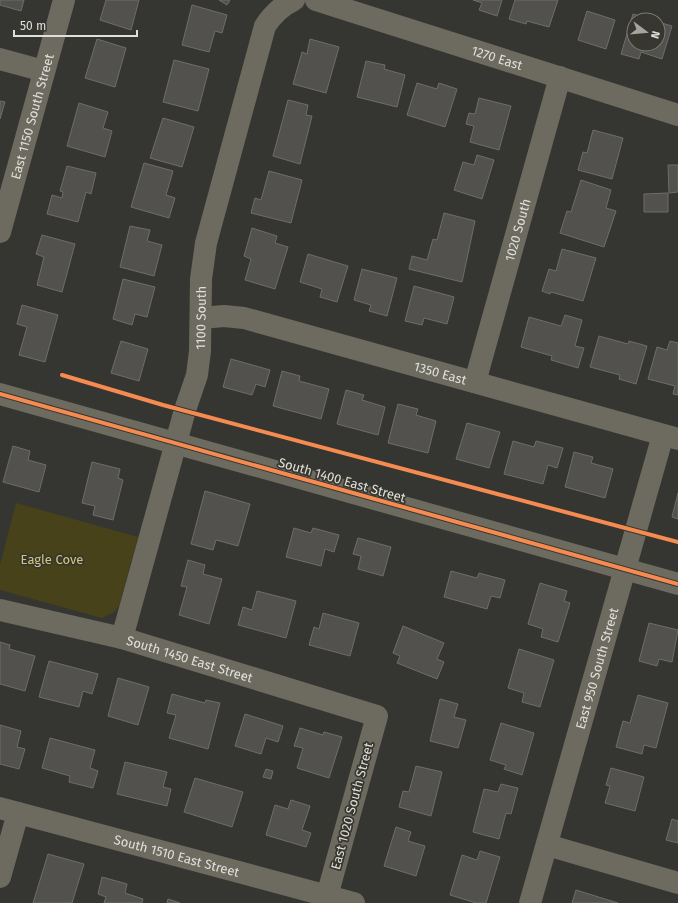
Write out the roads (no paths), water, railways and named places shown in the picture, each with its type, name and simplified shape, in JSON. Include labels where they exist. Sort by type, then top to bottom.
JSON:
[{"type":"street","name":"East 1150 South Street","points":[[0,232],[64,0]]},
{"type":"street","name":"1270 East","points":[[316,0],[678,115]]},
{"type":"street","name":"1100 South","points":[[122,638],[176,444],[184,410],[197,375],[200,351],[201,279],[206,243],[265,26],[273,14],[290,2]]},
{"type":"street","points":[[0,59],[44,71]]},
{"type":"street","name":"1020 South","points":[[475,382],[560,77]]},
{"type":"street","name":"1350 East","points":[[201,318],[224,316],[244,318],[671,437]]},
{"type":"street","name":"South 1400 East Street","points":[[0,394],[678,584]]},
{"type":"street","name":"East 950 South Street","points":[[530,903],[624,569],[671,437]]},
{"type":"street","name":"South 1450 East Street","points":[[0,610],[122,638],[377,716]]},
{"type":"street","name":"East 1020 South Street","points":[[327,896],[377,716]]},
{"type":"street","points":[[0,877],[9,810]]},
{"type":"street","name":"South 1510 East Street","points":[[9,810],[354,903]]},
{"type":"street","points":[[547,845],[678,883]]},
{"type":"park label","name":"Eagle Cove","points":[[52,559]]}]
